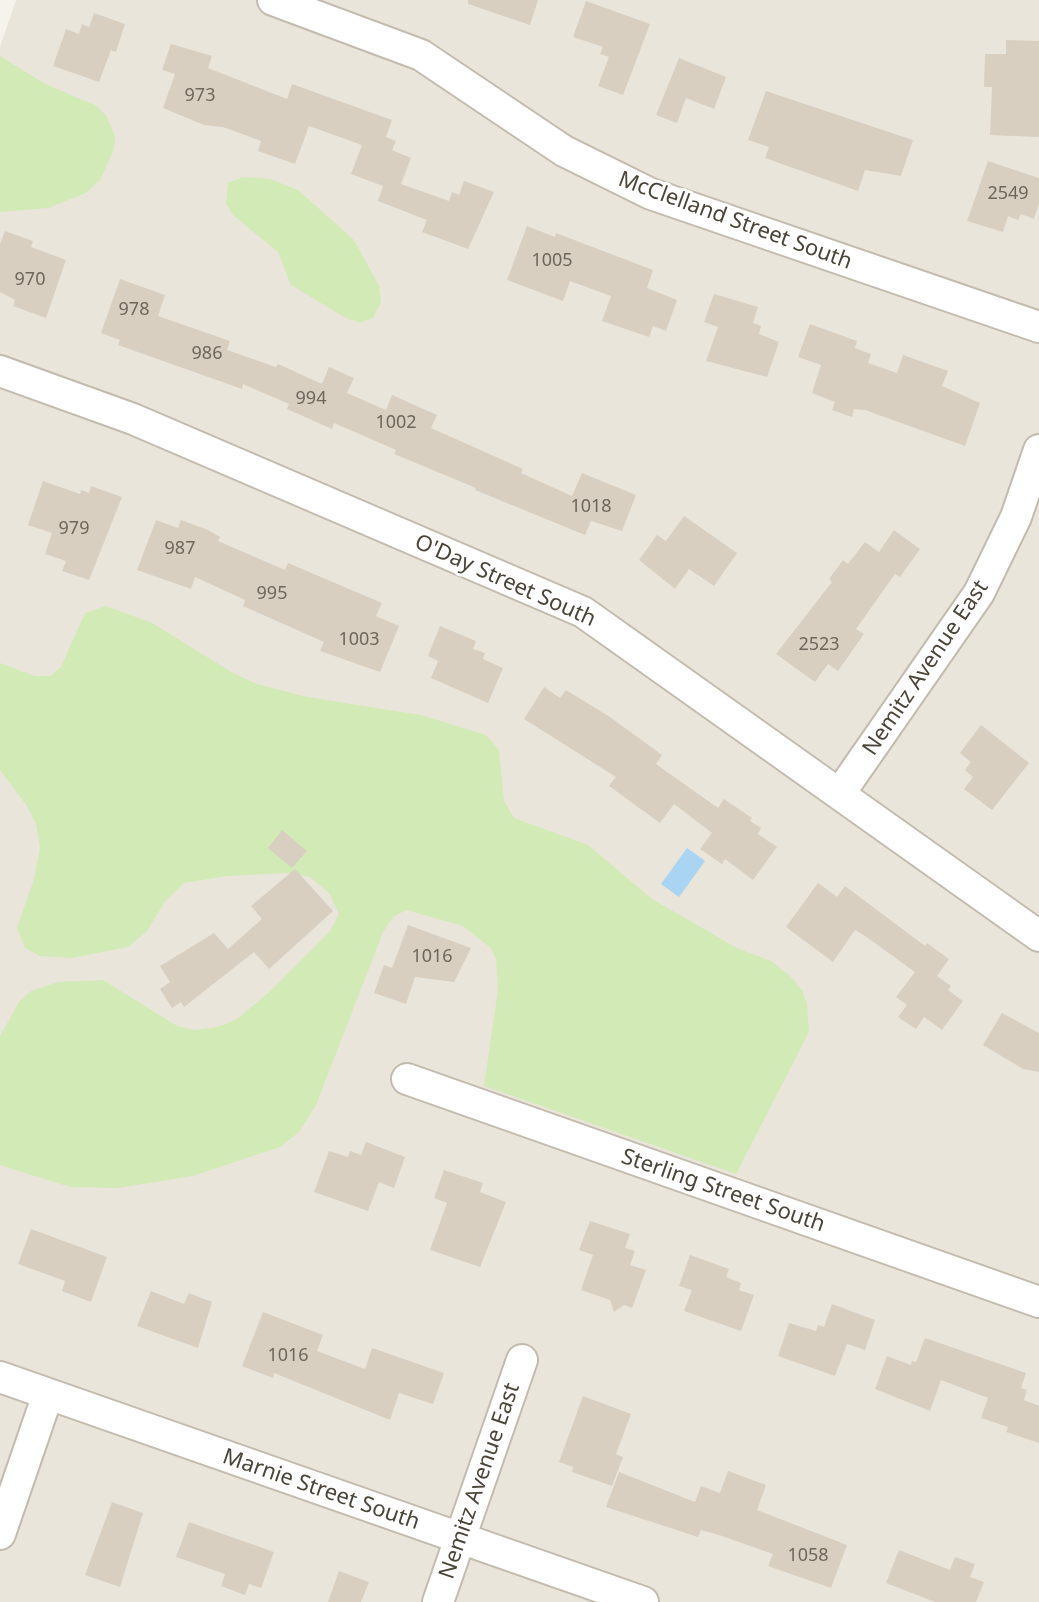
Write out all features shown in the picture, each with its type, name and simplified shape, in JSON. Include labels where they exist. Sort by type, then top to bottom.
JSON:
[{"type":"street","name":"McClelland Street South","points":[[273,0],[421,55],[564,151],[643,191],[1039,327]]},
{"type":"street","name":"O'Day Street South","points":[[0,371],[133,419],[583,612],[1039,936]]},
{"type":"street","name":"Nemitz Avenue East","points":[[840,793],[979,593],[1016,517],[1039,450]]},
{"type":"street","name":"Sterling Street South","points":[[407,1079],[1039,1302]]},
{"type":"street","name":"Nemitz Avenue East","points":[[438,1602],[522,1360]]},
{"type":"street","name":"Marnie Street South","points":[[0,1377],[643,1602]]},
{"type":"street","points":[[0,1534],[48,1394]]},
{"type":"shaded area","points":[[16,0],[1039,0],[1039,1602],[0,1602],[0,47]]},
{"type":"green space","points":[[0,56],[45,84],[95,105],[106,115],[115,137],[113,152],[100,180],[86,193],[48,208],[0,212]]},
{"type":"green space","points":[[243,177],[270,179],[298,190],[354,240],[379,286],[381,302],[373,318],[360,323],[344,317],[291,285],[278,252],[233,215],[226,203],[228,183]]},
{"type":"green space","points":[[106,606],[152,623],[233,673],[257,684],[307,697],[421,715],[486,735],[499,750],[504,801],[514,818],[588,845],[652,899],[737,948],[771,961],[789,975],[802,990],[807,1004],[809,1032],[736,1174],[484,1086],[498,990],[496,959],[491,948],[463,926],[406,910],[393,917],[383,932],[316,1105],[299,1132],[280,1147],[193,1176],[118,1188],[70,1187],[0,1165],[0,1036],[19,1002],[31,991],[58,982],[103,980],[177,1026],[195,1030],[218,1027],[237,1019],[267,994],[330,931],[339,914],[329,893],[310,877],[288,873],[227,876],[184,883],[164,903],[147,931],[128,947],[72,958],[40,956],[25,948],[17,928],[34,879],[40,848],[36,824],[27,806],[0,770],[0,663],[35,676],[51,676],[61,667],[85,613]]},
{"type":"water","points":[[687,848],[705,861],[679,897],[661,884]]},
{"type":"building","points":[[468,0],[538,0],[530,25],[468,4]]},
{"type":"building","points":[[586,1],[650,24],[623,95],[598,86],[609,57],[600,54],[603,47],[573,37]]},
{"type":"building","points":[[94,13],[125,24],[116,52],[111,50],[99,82],[53,66],[66,29],[79,34],[82,24],[89,27]]},
{"type":"building","points":[[1006,40],[1039,41],[1039,137],[990,135],[992,87],[984,87],[985,54],[1006,54]]},
{"type":"building","points":[[171,44],[212,56],[208,68],[287,99],[292,84],[392,120],[386,137],[396,141],[392,150],[411,158],[401,184],[449,201],[452,192],[459,195],[464,181],[494,192],[468,249],[422,232],[427,220],[378,201],[383,186],[351,174],[362,145],[309,126],[295,164],[258,151],[261,141],[223,127],[204,125],[163,108],[175,74],[162,70]]},
{"type":"building","points":[[679,58],[726,77],[714,109],[686,98],[677,123],[656,115]]},
{"type":"building","points":[[766,91],[913,140],[901,176],[865,170],[858,191],[765,158],[769,147],[748,140]]},
{"type":"building","points":[[988,161],[1039,178],[1039,203],[1034,219],[1021,214],[1018,220],[1008,216],[1003,232],[967,221]]},
{"type":"building","points":[[527,226],[555,237],[556,233],[653,270],[647,288],[677,300],[666,331],[653,326],[649,337],[602,321],[611,296],[570,281],[563,301],[507,280]]},
{"type":"building","points":[[5,231],[33,241],[31,247],[66,260],[46,318],[13,306],[15,300],[0,292],[0,244]]},
{"type":"building","points":[[120,279],[165,295],[158,316],[230,341],[227,350],[276,367],[278,364],[322,384],[329,367],[354,378],[347,393],[386,410],[392,395],[437,415],[431,428],[523,469],[521,473],[572,496],[582,473],[636,495],[622,531],[591,521],[585,535],[394,454],[396,450],[334,423],[332,429],[287,409],[289,404],[243,384],[242,389],[118,345],[120,340],[101,333]]},
{"type":"building","points":[[714,294],[758,307],[753,323],[761,326],[759,334],[779,342],[767,377],[706,361],[718,327],[704,322]]},
{"type":"building","points":[[810,324],[857,341],[855,348],[871,354],[868,363],[897,373],[903,355],[948,371],[942,386],[980,403],[965,446],[865,410],[854,409],[852,417],[832,410],[835,402],[812,393],[821,365],[798,357]]},
{"type":"building","points":[[43,481],[80,494],[81,490],[89,493],[91,486],[122,497],[89,580],[62,571],[66,561],[45,554],[52,533],[28,525]]},
{"type":"building","points":[[684,516],[737,553],[714,586],[689,569],[675,589],[639,560],[657,535],[666,541]]},
{"type":"building","points":[[156,520],[178,528],[181,520],[208,530],[220,537],[218,541],[285,570],[288,563],[382,603],[376,616],[399,626],[380,672],[320,651],[324,642],[243,606],[245,600],[195,577],[191,589],[137,570]]},
{"type":"building","points":[[894,530],[920,549],[900,577],[895,574],[856,629],[864,634],[838,671],[828,664],[815,682],[776,654],[832,582],[829,579],[843,560],[848,564],[865,542],[879,552]]},
{"type":"building","points":[[440,626],[476,641],[473,649],[485,653],[483,659],[503,668],[488,703],[431,678],[438,661],[428,656]]},
{"type":"building","points":[[544,687],[560,698],[566,690],[610,717],[662,755],[656,764],[718,808],[724,799],[752,818],[750,821],[761,828],[758,834],[777,847],[753,880],[725,859],[722,864],[700,849],[712,833],[674,804],[660,823],[609,786],[616,777],[524,719]]},
{"type":"building","points":[[981,725],[1029,763],[992,810],[964,789],[973,777],[965,770],[971,762],[960,753]]},
{"type":"building","points":[[282,830],[307,851],[292,868],[268,848]]},
{"type":"building","points":[[295,869],[333,911],[269,969],[254,952],[184,1007],[181,1002],[172,1008],[160,989],[170,982],[160,966],[214,933],[228,949],[262,919],[251,906]]},
{"type":"building","points":[[818,883],[837,897],[845,886],[925,946],[927,943],[949,959],[937,976],[951,986],[948,990],[963,1001],[942,1030],[924,1017],[916,1029],[898,1017],[907,1005],[896,997],[915,972],[868,938],[855,930],[833,962],[786,927]]},
{"type":"building","points":[[408,925],[471,948],[454,982],[415,977],[406,1004],[374,993],[384,965],[392,968]]},
{"type":"building","points":[[1002,1013],[1039,1033],[1039,1072],[1023,1069],[983,1045]]},
{"type":"building","points":[[366,1142],[405,1157],[394,1188],[379,1182],[368,1211],[314,1192],[329,1151],[348,1157],[350,1151],[361,1155]]},
{"type":"building","points":[[444,1170],[483,1183],[480,1192],[506,1202],[480,1267],[430,1250],[447,1203],[434,1198]]},
{"type":"building","points":[[590,1221],[630,1234],[625,1248],[635,1251],[630,1265],[646,1270],[632,1308],[624,1305],[614,1312],[610,1300],[581,1290],[593,1255],[579,1250]]},
{"type":"building","points":[[31,1229],[107,1257],[91,1302],[62,1291],[65,1281],[18,1264]]},
{"type":"building","points":[[690,1255],[729,1269],[726,1277],[741,1283],[739,1290],[754,1295],[741,1331],[684,1311],[692,1290],[679,1286]]},
{"type":"building","points":[[151,1291],[184,1304],[189,1293],[212,1302],[198,1348],[137,1326]]},
{"type":"building","points":[[832,1304],[875,1320],[865,1350],[847,1344],[835,1376],[778,1356],[789,1323],[816,1331],[818,1325],[824,1327]]},
{"type":"building","points":[[263,1312],[323,1335],[317,1351],[365,1369],[372,1348],[444,1373],[433,1404],[399,1393],[390,1420],[274,1373],[273,1378],[242,1366]]},
{"type":"building","points":[[925,1338],[1026,1373],[1021,1388],[1027,1390],[1024,1400],[1039,1406],[1039,1443],[1006,1432],[1008,1427],[981,1418],[988,1398],[941,1380],[930,1411],[875,1389],[887,1356],[911,1365],[912,1361],[916,1362]]},
{"type":"building","points":[[583,1396],[631,1414],[616,1454],[623,1457],[612,1486],[572,1472],[573,1467],[559,1462]]},
{"type":"building","points":[[728,1471],[766,1485],[757,1510],[847,1545],[831,1588],[768,1566],[773,1554],[701,1530],[698,1537],[606,1507],[619,1472],[695,1502],[701,1486],[720,1493]]},
{"type":"building","points":[[112,1502],[143,1513],[120,1587],[85,1575]]},
{"type":"building","points":[[189,1522],[274,1552],[261,1588],[249,1584],[245,1595],[221,1586],[225,1574],[176,1557]]},
{"type":"building","points":[[899,1550],[950,1570],[955,1557],[975,1564],[970,1577],[984,1582],[976,1602],[935,1602],[886,1583]]},
{"type":"building","points":[[339,1571],[369,1582],[361,1602],[328,1602]]}]
